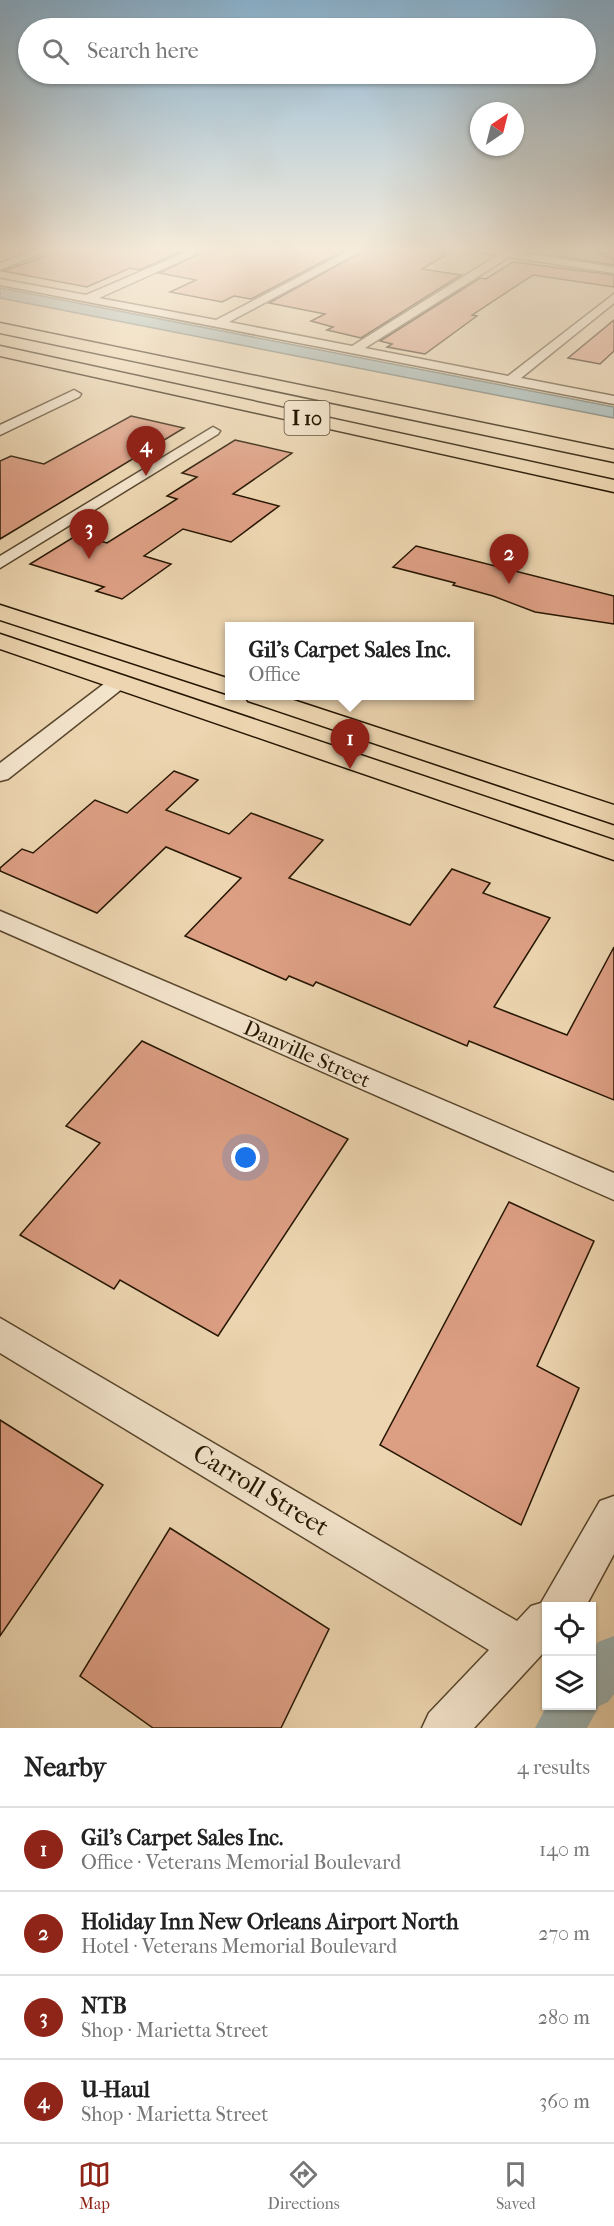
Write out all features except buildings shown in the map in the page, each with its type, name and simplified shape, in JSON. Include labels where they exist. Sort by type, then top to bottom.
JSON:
[{"type":"highway","name":"I 10","points":[[0,328],[614,456]]},
{"type":"highway","name":"I 10","points":[[0,351],[614,486]]},
{"type":"main road","points":[[0,612],[225,685]]},
{"type":"main road","points":[[0,641],[614,850]]},
{"type":"main road","points":[[269,700],[614,814]]},
{"type":"street","points":[[236,328],[614,400]]},
{"type":"street","points":[[354,350],[390,328]]},
{"type":"street","points":[[511,380],[576,328]]},
{"type":"street","points":[[0,431],[74,394]]},
{"type":"street","points":[[0,563],[213,431]]},
{"type":"street","points":[[0,774],[120,681]]},
{"type":"street","name":"Danville Street","points":[[0,920],[614,1187]]},
{"type":"street","name":"Carroll Street","points":[[0,1334],[534,1634]]},
{"type":"street","points":[[564,1602],[571,1594],[614,1515]]},
{"type":"street","points":[[444,1728],[534,1634]]},
{"type":"water","points":[[152,328],[205,328],[614,407],[614,418]]},
{"type":"waterway","points":[[596,1681],[614,1658]]},
{"type":"waterway","points":[[558,1728],[573,1710]]},
{"type":"place","name":"U-Haul","points":[[146,476]]},
{"type":"place","name":"NTB","points":[[89,559]]},
{"type":"place","name":"Holiday Inn New Orleans Airport North","points":[[509,584]]},
{"type":"place","name":"Gil's Carpet Sales Inc.","points":[[350,769]]}]
